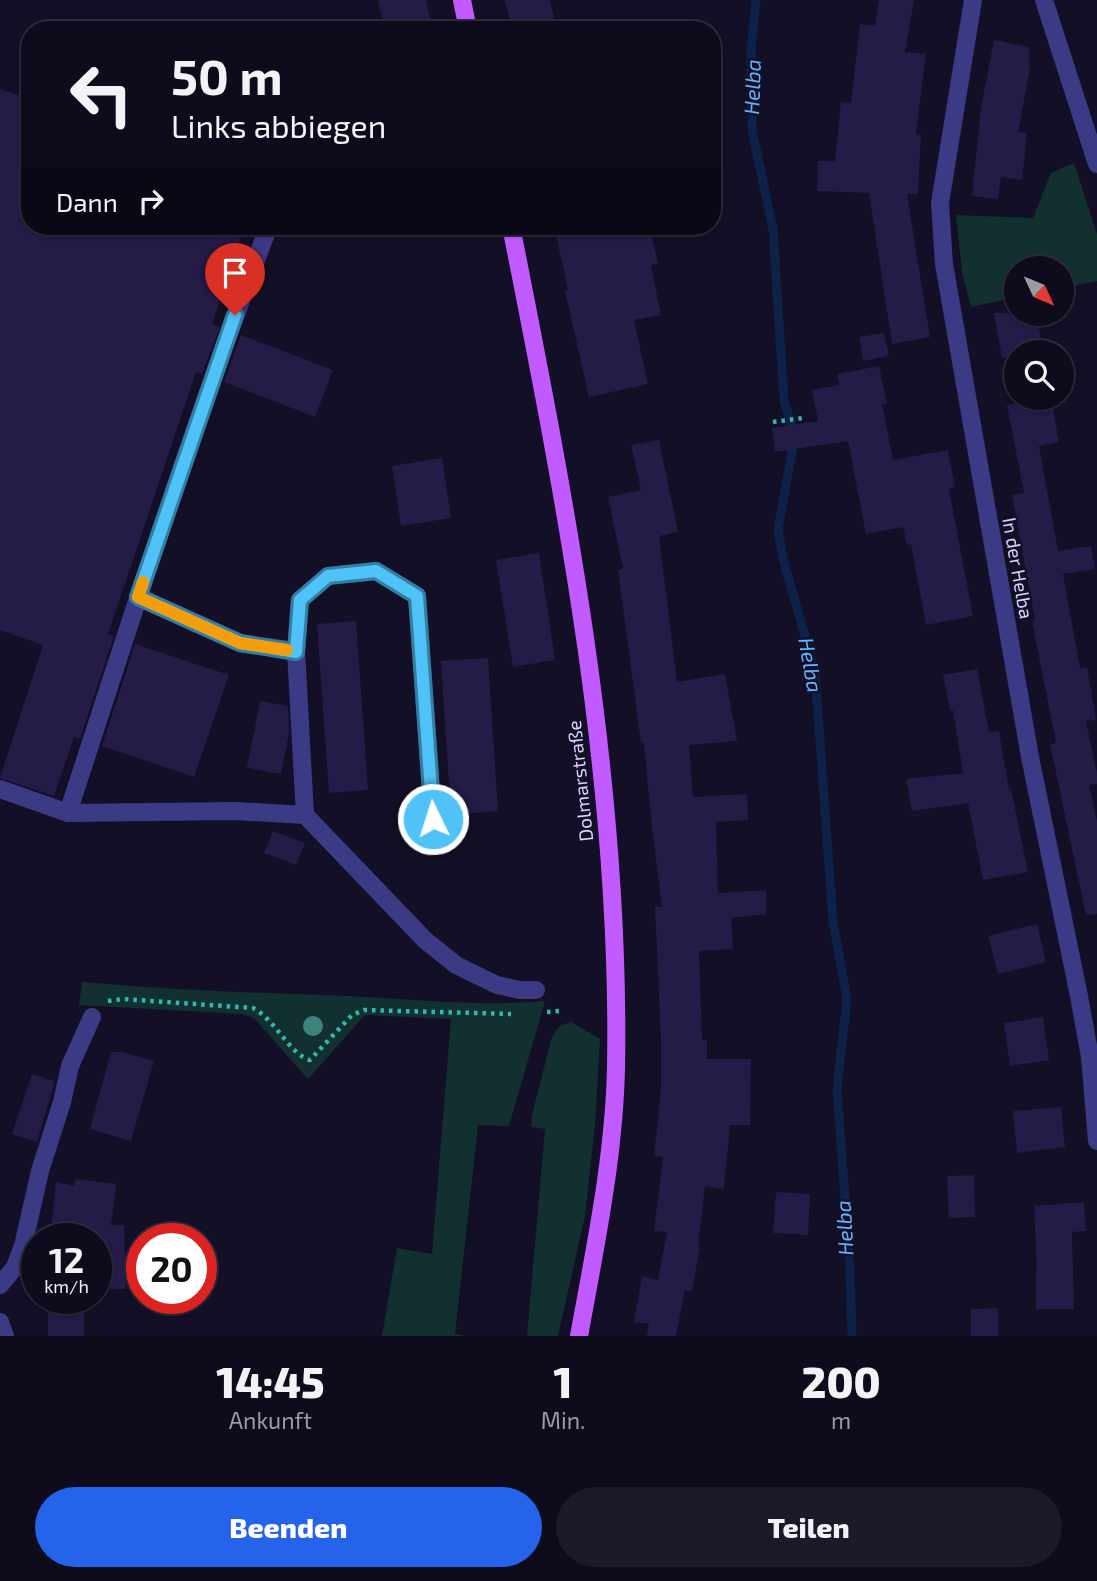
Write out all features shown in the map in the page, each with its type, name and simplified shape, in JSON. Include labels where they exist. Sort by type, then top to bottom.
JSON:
[{"type":"main road","points":[[462,0],[466,21]]},
{"type":"main road","name":"Dolmarstraße","points":[[513,235],[560,472],[589,656],[614,923],[616,1070],[601,1214],[579,1336]]},
{"type":"street","name":"In der Helba","points":[[973,0],[940,203],[944,264],[1030,757],[1090,1056],[1097,1141]]},
{"type":"street","points":[[1044,0],[1097,164]]},
{"type":"street","points":[[68,813],[138,597],[235,315],[266,235]]},
{"type":"street","points":[[433,819],[417,596],[376,571],[328,576],[300,600],[296,652],[306,815],[425,940],[456,965],[497,985],[536,990]]},
{"type":"street","points":[[138,597],[240,643],[296,652]]},
{"type":"street","points":[[0,789],[68,813],[236,811],[306,815]]},
{"type":"street","points":[[0,1285],[15,1267],[23,1246],[40,1171],[62,1102],[70,1066],[92,1017]]},
{"type":"street","points":[[0,1322],[5,1336]]},
{"type":"path","points":[[773,422],[803,418]]},
{"type":"path","points":[[92,1017],[101,1004],[111,1000],[253,1008],[271,1020],[298,1055],[310,1060],[352,1015],[363,1010],[521,1013]]},
{"type":"path","points":[[534,1013],[561,1011]]},
{"type":"green space","points":[[1074,163],[1097,234],[1097,281],[1074,286],[1074,256],[1004,256],[1004,300],[971,307],[962,272],[956,215],[1033,218],[1051,173]]},
{"type":"green space","points":[[82,982],[446,1002],[545,1001],[509,1126],[478,1125],[455,1334],[466,1336],[382,1336],[397,1248],[432,1254],[451,1019],[365,1015],[308,1079],[254,1018],[242,1014],[79,1005]]},
{"type":"green space","points":[[571,1022],[600,1039],[595,1125],[585,1216],[558,1336],[527,1336],[545,1129],[531,1127],[532,1115],[551,1040],[558,1028]]},
{"type":"building","points":[[378,0],[426,0],[431,21],[383,21]]},
{"type":"building","points":[[505,0],[550,0],[555,21],[510,21]]},
{"type":"building","points":[[879,0],[914,0],[905,52],[926,54],[916,134],[921,134],[918,194],[907,194],[930,337],[892,344],[869,193],[817,191],[818,161],[835,161],[841,102],[851,103],[860,24],[875,26]]},
{"type":"building","points":[[994,40],[1029,47],[1030,69],[1018,132],[1027,133],[1022,180],[1001,177],[998,199],[972,196],[981,108]]},
{"type":"building","points":[[0,89],[21,96],[21,235],[242,235],[212,324],[220,327],[202,374],[196,372],[108,634],[114,636],[80,739],[74,737],[54,796],[0,778],[43,645],[0,630]]},
{"type":"building","points":[[556,235],[652,235],[658,264],[651,265],[661,315],[634,320],[648,384],[589,397],[565,291],[568,290]]},
{"type":"building","points":[[994,313],[1004,313],[1004,326],[1038,326],[1041,340],[1004,340],[1002,358]]},
{"type":"building","points":[[884,333],[889,356],[863,361],[859,337]]},
{"type":"building","points":[[241,335],[333,370],[315,417],[224,382]]},
{"type":"building","points":[[879,366],[887,403],[882,404],[893,460],[948,450],[955,487],[949,489],[973,616],[926,625],[911,544],[907,545],[903,527],[866,534],[848,441],[775,452],[772,428],[818,421],[812,390],[839,385],[837,374]]},
{"type":"building","points":[[1008,410],[1053,410],[1059,442],[1039,446],[1058,551],[1091,546],[1095,569],[1063,574],[1080,668],[1087,667],[1096,720],[1086,721],[1097,773],[1097,784],[1089,785],[1097,821],[1097,914],[1086,915],[1050,744],[1056,743],[1032,621],[1035,620],[1012,495],[1024,493]]},
{"type":"building","points":[[659,440],[678,532],[659,536],[677,682],[725,674],[737,741],[689,745],[693,797],[747,794],[748,820],[716,822],[718,893],[766,890],[766,914],[731,918],[733,949],[699,951],[702,1040],[707,1040],[707,1059],[751,1059],[750,1125],[730,1125],[724,1189],[705,1186],[700,1246],[692,1291],[685,1290],[676,1336],[647,1336],[649,1324],[634,1322],[642,1276],[658,1280],[667,1232],[654,1231],[663,1157],[654,1156],[661,1089],[655,907],[662,907],[644,743],[641,743],[618,570],[623,569],[608,497],[641,490],[631,445]]},
{"type":"building","points":[[442,458],[451,518],[401,526],[392,466]]},
{"type":"building","points":[[539,553],[555,660],[513,667],[496,560]]},
{"type":"building","points":[[356,621],[368,790],[329,793],[317,624]]},
{"type":"building","points":[[135,644],[229,675],[194,777],[102,746]]},
{"type":"building","points":[[488,658],[498,811],[451,815],[441,661]]},
{"type":"building","points":[[977,669],[989,732],[999,731],[1028,872],[983,880],[968,803],[912,811],[906,779],[963,773],[953,710],[950,711],[943,675]]},
{"type":"building","points":[[260,701],[288,706],[289,733],[281,774],[247,768]]},
{"type":"building","points":[[273,831],[305,843],[296,865],[264,853]]},
{"type":"building","points":[[1037,924],[1046,962],[998,974],[988,936]]},
{"type":"building","points":[[1043,1017],[1049,1060],[1010,1066],[1004,1023]]},
{"type":"building","points":[[111,1052],[122,1052],[154,1061],[131,1141],[90,1129]]},
{"type":"building","points":[[32,1074],[55,1081],[37,1142],[12,1134]]},
{"type":"building","points":[[1061,1107],[1065,1147],[1017,1153],[1013,1111]]},
{"type":"building","points":[[974,1175],[975,1217],[949,1218],[947,1176]]},
{"type":"building","points":[[76,1179],[116,1184],[111,1223],[52,1223],[56,1182],[74,1186]]},
{"type":"building","points":[[776,1192],[810,1194],[808,1235],[773,1233]]},
{"type":"building","points":[[1084,1202],[1086,1231],[1072,1232],[1074,1309],[1036,1309],[1034,1206]]},
{"type":"building","points":[[112,1225],[124,1225],[126,1289],[112,1289]]},
{"type":"building","points":[[998,1308],[998,1336],[971,1336],[971,1309]]},
{"type":"building","points":[[48,1314],[84,1314],[84,1336],[48,1336]]},
{"type":"waterway","name":"Helba","points":[[756,0],[751,51],[752,130],[773,229],[784,401],[795,436],[778,529],[783,559],[815,671],[833,922],[847,999],[837,1089],[850,1268],[852,1336]]},
{"type":"slow traffic","points":[[143,582],[138,597],[240,643],[287,650]]},
{"type":"route","points":[[235,315],[138,597],[240,643],[296,652],[300,600],[328,576],[376,571],[417,596],[433,819]]}]
